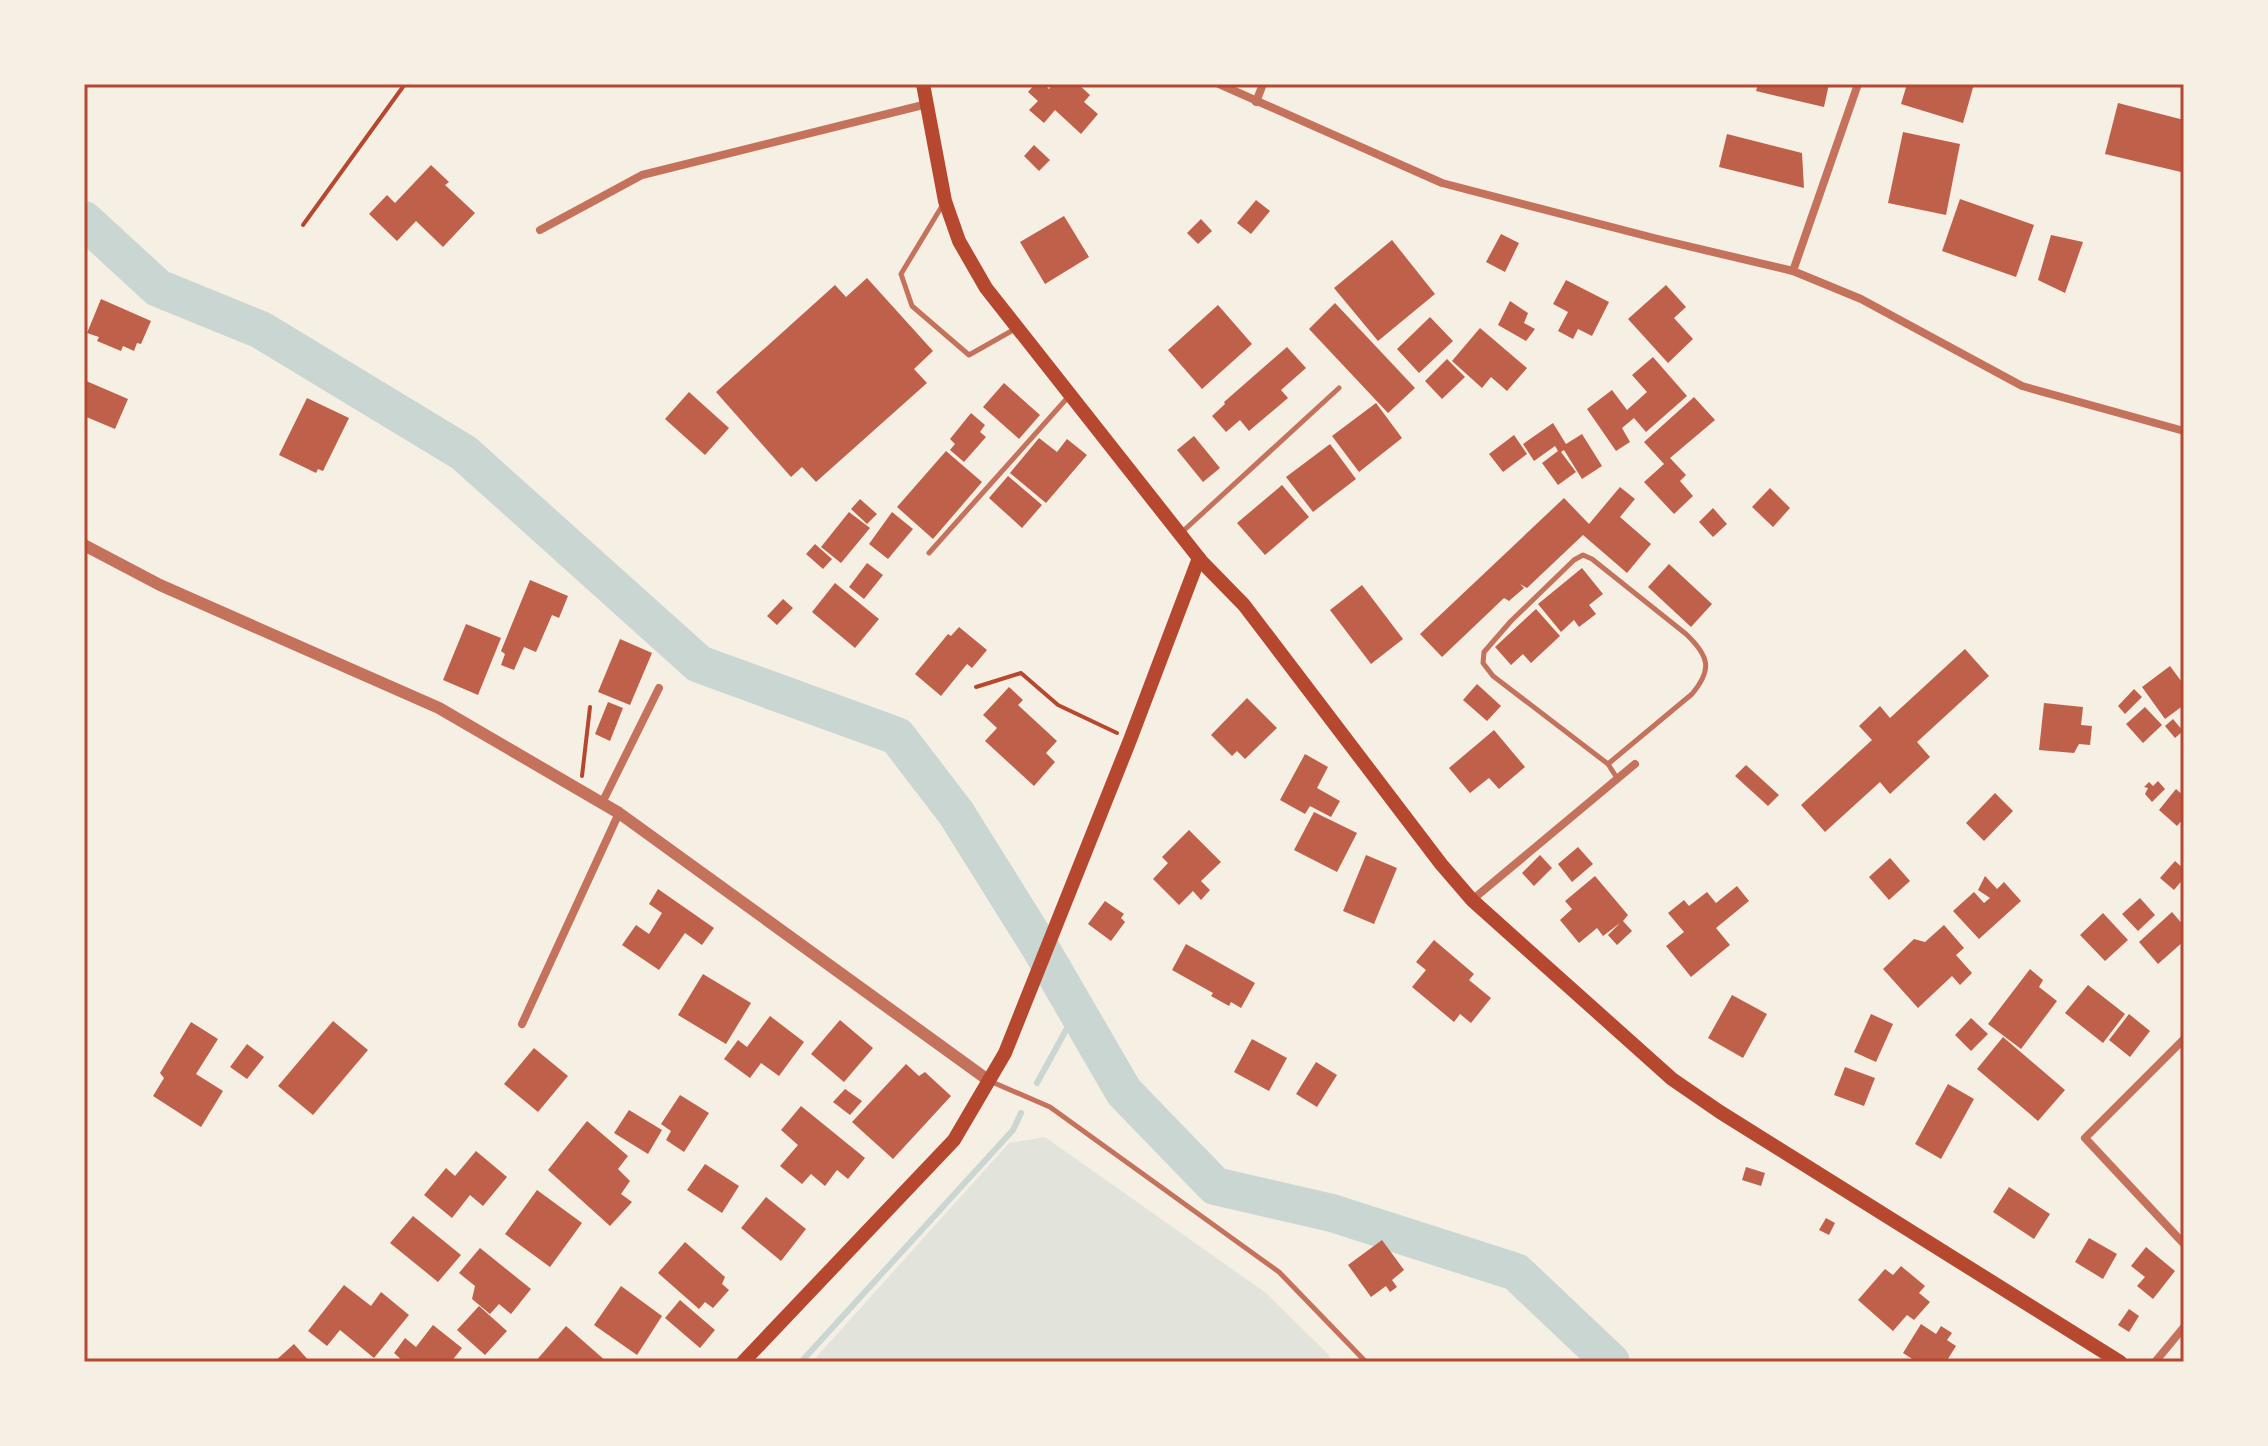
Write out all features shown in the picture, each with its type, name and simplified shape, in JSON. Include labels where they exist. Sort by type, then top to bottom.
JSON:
[{"type":"main road","points":[[923,84],[945,201],[959,241],[986,288],[1199,558],[1244,605],[1441,864],[1472,900],[1672,1079],[2120,1362]]},
{"type":"main road","points":[[743,1362],[954,1140],[1005,1053],[1199,558]]},
{"type":"street","points":[[1219,84],[1442,183],[1793,271],[1861,299],[2022,386],[2184,431]]},
{"type":"street","points":[[1256,102],[1263,84]]},
{"type":"street","points":[[1793,271],[1858,84]]},
{"type":"street","points":[[540,230],[642,175],[927,104]]},
{"type":"street","points":[[84,545],[160,585],[439,708],[619,813],[988,1080]]},
{"type":"street","points":[[602,803],[659,688]]},
{"type":"street","points":[[1472,900],[1635,764]]},
{"type":"street","points":[[522,1024],[619,813]]},
{"type":"street","points":[[2184,1039],[2085,1138],[2184,1244]]},
{"type":"street","points":[[2155,1362],[2184,1327]]},
{"type":"lane","points":[[945,201],[901,274],[912,306],[969,355],[1016,328]]},
{"type":"lane","points":[[1180,534],[1339,388]]},
{"type":"lane","points":[[929,553],[1069,395]]},
{"type":"lane","points":[[1608,764],[1692,694],[1702,682],[1706,657],[1686,634],[1583,555],[1511,621],[1484,652],[1483,663],[1493,676],[1608,764],[1618,779]]},
{"type":"lane","points":[[988,1080],[1050,1107],[1279,1272],[1366,1362]]},
{"type":"path","points":[[303,225],[405,84]]},
{"type":"path","points":[[976,687],[1021,673],[1058,705],[1130,740]]},
{"type":"path","points":[[580,790],[590,707]]},
{"type":"shaded area","points":[[1045,1137],[1266,1293],[1333,1362],[812,1362],[1009,1143]]},
{"type":"building","points":[[1035,84],[1044,84],[1049,89],[1053,84],[1070,87],[1078,84],[1090,95],[1084,102],[1098,114],[1081,134],[1055,110],[1044,123],[1029,110],[1038,101],[1028,92]]},
{"type":"building","points":[[1758,84],[1829,84],[1824,107],[1756,91]]},
{"type":"building","points":[[1907,84],[1974,84],[1963,123],[1901,104]]},
{"type":"building","points":[[2118,103],[2184,120],[2181,172],[2105,154]]},
{"type":"building","points":[[1903,132],[1960,144],[1946,215],[1888,203]]},
{"type":"building","points":[[1727,134],[1802,153],[1804,188],[1719,167]]},
{"type":"building","points":[[1034,145],[1050,160],[1039,171],[1024,156]]},
{"type":"building","points":[[431,165],[449,182],[445,185],[475,213],[443,247],[416,221],[397,241],[369,214],[387,195],[395,203]]},
{"type":"building","points":[[1960,199],[2034,225],[2016,277],[1942,251]]},
{"type":"building","points":[[1256,200],[1270,211],[1251,234],[1237,223]]},
{"type":"building","points":[[1064,216],[1089,257],[1045,284],[1020,242]]},
{"type":"building","points":[[1201,219],[1212,231],[1198,244],[1187,233]]},
{"type":"building","points":[[1501,234],[1519,243],[1505,272],[1486,262]]},
{"type":"building","points":[[2051,235],[2083,242],[2065,293],[2038,280]]},
{"type":"building","points":[[1392,240],[1435,294],[1378,341],[1334,288]]},
{"type":"building","points":[[867,278],[933,351],[914,369],[927,383],[816,482],[802,467],[791,477],[716,392],[835,285],[846,297]]},
{"type":"building","points":[[1566,280],[1609,302],[1592,336],[1578,329],[1573,339],[1558,331],[1568,312],[1553,304]]},
{"type":"building","points":[[1666,285],[1686,307],[1674,318],[1693,339],[1668,363],[1628,319]]},
{"type":"building","points":[[101,299],[151,321],[141,344],[137,343],[134,351],[123,346],[121,351],[87,333]]},
{"type":"building","points":[[1510,301],[1528,313],[1524,323],[1535,329],[1526,341],[1498,325]]},
{"type":"building","points":[[1335,303],[1415,388],[1388,413],[1309,329]]},
{"type":"building","points":[[1218,305],[1252,344],[1202,389],[1168,350]]},
{"type":"building","points":[[1430,317],[1453,341],[1419,373],[1397,349]]},
{"type":"building","points":[[1480,328],[1527,368],[1507,391],[1491,377],[1482,388],[1452,361]]},
{"type":"building","points":[[1287,347],[1306,368],[1281,390],[1288,398],[1249,431],[1240,420],[1226,432],[1212,416]]},
{"type":"building","points":[[1653,357],[1687,396],[1646,432],[1634,418],[1622,428],[1630,442],[1616,451],[1587,409],[1612,390],[1627,410],[1647,392],[1632,375]]},
{"type":"building","points":[[1447,359],[1465,377],[1442,399],[1425,381]]},
{"type":"building","points":[[84,380],[128,399],[115,429],[84,416]]},
{"type":"building","points":[[1004,383],[1040,415],[1019,439],[983,407]]},
{"type":"building","points":[[689,392],[729,428],[705,455],[665,419]]},
{"type":"building","points":[[1694,397],[1715,420],[1670,458],[1686,475],[1680,481],[1693,496],[1674,514],[1644,482],[1664,464],[1644,442]]},
{"type":"building","points":[[307,398],[349,418],[323,471],[318,469],[316,473],[279,455]]},
{"type":"building","points":[[1376,403],[1402,438],[1359,472],[1332,436]]},
{"type":"building","points":[[971,413],[985,425],[980,432],[986,437],[964,462],[950,450],[955,444],[950,439]]},
{"type":"building","points":[[1553,423],[1566,444],[1582,434],[1602,466],[1582,479],[1564,450],[1561,452],[1576,472],[1558,485],[1542,463],[1558,451],[1555,446],[1534,461],[1523,444]]},
{"type":"building","points":[[1514,435],[1527,454],[1503,472],[1489,454]]},
{"type":"building","points":[[1194,436],[1220,468],[1203,482],[1177,450]]},
{"type":"building","points":[[1039,438],[1057,452],[1067,439],[1087,455],[1046,503],[1010,473]]},
{"type":"building","points":[[1330,444],[1356,479],[1313,512],[1286,477]]},
{"type":"building","points":[[946,451],[982,482],[933,539],[897,507]]},
{"type":"building","points":[[1008,476],[1042,505],[1022,528],[989,498]]},
{"type":"building","points":[[1282,485],[1309,517],[1265,555],[1237,523]]},
{"type":"building","points":[[1620,487],[1635,499],[1620,517],[1651,544],[1627,573],[1583,535],[1527,588],[1520,584],[1524,588],[1509,601],[1504,598],[1442,657],[1420,634],[1564,498],[1589,524]]},
{"type":"building","points":[[1770,488],[1790,508],[1773,527],[1752,507]]},
{"type":"building","points":[[860,499],[877,514],[867,524],[851,509]]},
{"type":"building","points":[[1713,508],[1727,524],[1713,537],[1699,522]]},
{"type":"building","points":[[849,512],[870,528],[841,563],[821,547]]},
{"type":"building","points":[[892,512],[913,529],[888,559],[869,544]]},
{"type":"building","points":[[815,544],[832,559],[823,569],[806,554]]},
{"type":"building","points":[[867,563],[883,575],[864,599],[849,587]]},
{"type":"building","points":[[1669,564],[1712,604],[1691,627],[1648,587]]},
{"type":"building","points":[[1582,568],[1603,594],[1589,605],[1596,614],[1579,627],[1574,620],[1561,632],[1538,604]]},
{"type":"building","points":[[530,580],[568,596],[559,618],[552,615],[536,652],[524,647],[514,670],[501,665],[505,654],[501,651]]},
{"type":"building","points":[[835,583],[879,619],[855,648],[812,612]]},
{"type":"building","points":[[1362,585],[1403,639],[1371,664],[1330,610]]},
{"type":"building","points":[[783,599],[793,608],[777,625],[767,616]]},
{"type":"building","points":[[1536,609],[1560,636],[1531,663],[1523,654],[1511,665],[1495,647]]},
{"type":"building","points":[[466,624],[501,638],[478,695],[443,680]]},
{"type":"building","points":[[959,627],[987,650],[972,668],[967,664],[941,696],[915,674],[948,634],[951,636]]},
{"type":"building","points":[[620,639],[652,653],[630,705],[598,692]]},
{"type":"building","points":[[1965,649],[1989,676],[1917,742],[1930,757],[1890,794],[1880,782],[1825,832],[1801,805],[1872,740],[1859,726],[1880,706],[1890,718]]},
{"type":"building","points":[[2170,666],[2184,685],[2184,705],[2165,719],[2142,687]]},
{"type":"building","points":[[1477,684],[1501,706],[1487,721],[1463,700]]},
{"type":"building","points":[[1009,687],[1023,700],[1018,705],[1057,741],[1046,753],[1055,762],[1034,786],[985,741],[997,728],[983,715]]},
{"type":"building","points":[[2134,689],[2142,697],[2125,714],[2118,706]]},
{"type":"building","points":[[1247,698],[1277,728],[1245,759],[1237,751],[1232,756],[1211,735]]},
{"type":"building","points":[[608,702],[623,708],[610,741],[595,734]]},
{"type":"building","points":[[2044,703],[2083,707],[2081,725],[2092,726],[2090,745],[2079,744],[2074,753],[2039,750]]},
{"type":"building","points":[[2145,707],[2162,725],[2143,743],[2126,724]]},
{"type":"building","points":[[2173,719],[2183,731],[2175,738],[2165,726]]},
{"type":"building","points":[[1494,730],[1525,767],[1499,789],[1489,778],[1470,793],[1449,768]]},
{"type":"building","points":[[1305,754],[1328,767],[1317,788],[1340,801],[1331,817],[1310,806],[1305,814],[1280,800]]},
{"type":"building","points":[[1746,765],[1779,795],[1768,806],[1735,776]]},
{"type":"building","points":[[2158,781],[2165,789],[2152,802],[2145,794],[2148,788],[2144,787],[2149,782],[2153,786]]},
{"type":"building","points":[[2176,789],[2184,796],[2184,818],[2177,826],[2159,810]]},
{"type":"building","points":[[1995,793],[2013,811],[1984,841],[1966,823]]},
{"type":"building","points":[[1314,812],[1357,833],[1337,872],[1294,850]]},
{"type":"building","points":[[1189,830],[1221,862],[1201,881],[1210,890],[1201,900],[1193,891],[1179,905],[1153,879],[1168,863],[1162,857]]},
{"type":"building","points":[[1578,847],[1593,864],[1572,882],[1558,864]]},
{"type":"building","points":[[1366,855],[1397,868],[1374,924],[1343,911]]},
{"type":"building","points":[[1540,855],[1552,868],[1534,886],[1522,873]]},
{"type":"building","points":[[1890,858],[1910,881],[1889,900],[1869,877]]},
{"type":"building","points":[[2175,861],[2184,869],[2184,878],[2174,890],[2160,878]]},
{"type":"building","points":[[1595,876],[1628,915],[1623,921],[1632,931],[1617,945],[1608,935],[1620,923],[1603,936],[1597,928],[1579,943],[1560,920],[1572,909],[1565,901]]},
{"type":"building","points":[[1985,876],[1997,889],[2004,882],[2021,901],[1979,939],[1953,911],[1974,892],[1984,903],[1990,898],[1978,890]]},
{"type":"building","points":[[1737,886],[1749,901],[1716,928],[1730,945],[1691,977],[1666,946],[1684,932],[1668,913],[1684,900],[1689,906],[1707,892],[1716,903]]},
{"type":"building","points":[[658,889],[714,928],[702,945],[685,933],[659,970],[622,945],[636,925],[649,934],[662,913],[649,904]]},
{"type":"building","points":[[2140,898],[2155,915],[2138,931],[2122,914]]},
{"type":"building","points":[[1105,901],[1124,914],[1121,918],[1125,922],[1111,941],[1088,924]]},
{"type":"building","points":[[2172,912],[2184,926],[2184,941],[2158,964],[2139,942]]},
{"type":"building","points":[[2103,913],[2128,940],[2105,961],[2080,935]]},
{"type":"building","points":[[1944,925],[1964,948],[1956,955],[1972,973],[1960,985],[1952,976],[1918,1008],[1883,969],[1914,939],[1925,942]]},
{"type":"building","points":[[1434,940],[1474,974],[1469,980],[1491,998],[1471,1023],[1460,1014],[1454,1022],[1412,987],[1426,970],[1416,962]]},
{"type":"building","points":[[1186,944],[1255,983],[1241,1008],[1231,1002],[1229,1006],[1211,996],[1213,993],[1172,970]]},
{"type":"building","points":[[2030,969],[2043,980],[2039,987],[2057,1001],[2021,1049],[1988,1024]]},
{"type":"building","points":[[703,974],[751,1003],[726,1044],[678,1015]]},
{"type":"building","points":[[2088,985],[2125,1014],[2103,1043],[2065,1013]]},
{"type":"building","points":[[1732,995],[1767,1014],[1743,1058],[1708,1038]]},
{"type":"building","points":[[1871,1014],[1893,1024],[1876,1062],[1854,1052]]},
{"type":"building","points":[[2129,1014],[2150,1031],[2130,1057],[2109,1040]]},
{"type":"building","points":[[770,1016],[804,1042],[779,1076],[761,1063],[750,1078],[724,1059],[738,1040],[747,1047]]},
{"type":"building","points":[[1971,1018],[1988,1034],[1971,1051],[1955,1035]]},
{"type":"building","points":[[840,1020],[873,1048],[844,1082],[811,1054]]},
{"type":"building","points":[[333,1021],[368,1050],[313,1115],[278,1086]]},
{"type":"building","points":[[191,1022],[218,1039],[196,1074],[223,1091],[201,1127],[153,1096],[164,1078],[160,1073]]},
{"type":"building","points":[[2003,1037],[2065,1090],[2038,1121],[1977,1069]]},
{"type":"building","points":[[1252,1039],[1287,1058],[1269,1091],[1234,1072]]},
{"type":"building","points":[[247,1044],[264,1057],[247,1079],[230,1067]]},
{"type":"building","points":[[534,1048],[568,1076],[538,1112],[504,1084]]},
{"type":"building","points":[[1316,1062],[1337,1075],[1317,1107],[1296,1094]]},
{"type":"building","points":[[906,1064],[919,1076],[925,1072],[951,1096],[893,1159],[852,1122]]},
{"type":"building","points":[[1845,1067],[1875,1078],[1864,1106],[1834,1095]]},
{"type":"building","points":[[1948,1084],[1974,1099],[1941,1159],[1915,1144]]},
{"type":"building","points":[[845,1089],[862,1101],[850,1115],[833,1102]]},
{"type":"building","points":[[680,1095],[709,1113],[684,1152],[666,1140],[671,1131],[661,1124]]},
{"type":"building","points":[[801,1106],[865,1158],[848,1179],[837,1170],[825,1186],[811,1174],[802,1184],[780,1166],[798,1145],[781,1130]]},
{"type":"building","points":[[629,1110],[662,1130],[648,1154],[614,1133]]},
{"type":"building","points":[[587,1121],[628,1156],[618,1169],[630,1181],[621,1194],[632,1202],[610,1226],[548,1170]]},
{"type":"building","points":[[476,1151],[507,1177],[483,1206],[470,1195],[452,1218],[424,1195],[446,1168],[455,1176]]},
{"type":"building","points":[[705,1164],[739,1186],[722,1213],[687,1190]]},
{"type":"building","points":[[1746,1167],[1765,1173],[1761,1186],[1742,1180]]},
{"type":"building","points":[[2009,1187],[2050,1214],[2034,1239],[1993,1212]]},
{"type":"building","points":[[537,1190],[582,1223],[550,1267],[505,1234]]},
{"type":"building","points":[[766,1197],[806,1229],[781,1261],[741,1228]]},
{"type":"building","points":[[413,1216],[461,1255],[438,1282],[390,1243]]},
{"type":"building","points":[[1826,1218],[1835,1223],[1829,1235],[1819,1230]]},
{"type":"building","points":[[2089,1238],[2117,1254],[2103,1279],[2075,1262]]},
{"type":"building","points":[[1382,1240],[1404,1270],[1392,1280],[1397,1287],[1390,1292],[1386,1286],[1371,1297],[1348,1265]]},
{"type":"building","points":[[685,1242],[725,1277],[722,1284],[729,1290],[713,1308],[705,1302],[699,1309],[658,1273]]},
{"type":"building","points":[[2146,1247],[2175,1271],[2153,1299],[2137,1286],[2145,1277],[2131,1266]]},
{"type":"building","points":[[480,1248],[531,1289],[511,1314],[499,1304],[490,1314],[472,1299],[475,1286],[459,1273]]},
{"type":"building","points":[[1901,1266],[1925,1286],[1919,1293],[1930,1302],[1914,1320],[1907,1315],[1893,1331],[1858,1300],[1885,1269],[1893,1275]]},
{"type":"building","points":[[344,1285],[371,1306],[381,1292],[409,1315],[374,1358],[340,1330],[327,1346],[308,1331]]},
{"type":"building","points":[[621,1286],[662,1316],[637,1355],[594,1325]]},
{"type":"building","points":[[680,1300],[715,1330],[700,1348],[665,1318]]},
{"type":"building","points":[[479,1306],[507,1331],[485,1355],[457,1330]]},
{"type":"building","points":[[2129,1309],[2139,1316],[2129,1332],[2118,1325]]},
{"type":"building","points":[[1921,1324],[1936,1334],[1941,1326],[1952,1333],[1947,1340],[1956,1346],[1946,1362],[1917,1362],[1903,1353]]},
{"type":"building","points":[[433,1325],[462,1348],[451,1362],[404,1362],[394,1353],[405,1338],[416,1347]]},
{"type":"building","points":[[566,1326],[607,1362],[535,1362]]},
{"type":"building","points":[[294,1344],[310,1362],[274,1362]]},
{"type":"waterway","points":[[84,220],[158,288],[261,330],[464,453],[699,664],[897,736],[956,813],[1041,949],[1124,1092],[1215,1186],[1332,1213],[1516,1272],[1611,1362]]},
{"type":"waterway","points":[[1037,1083],[1077,1010]]},
{"type":"waterway","points":[[801,1362],[1013,1130],[1021,1113]]}]
